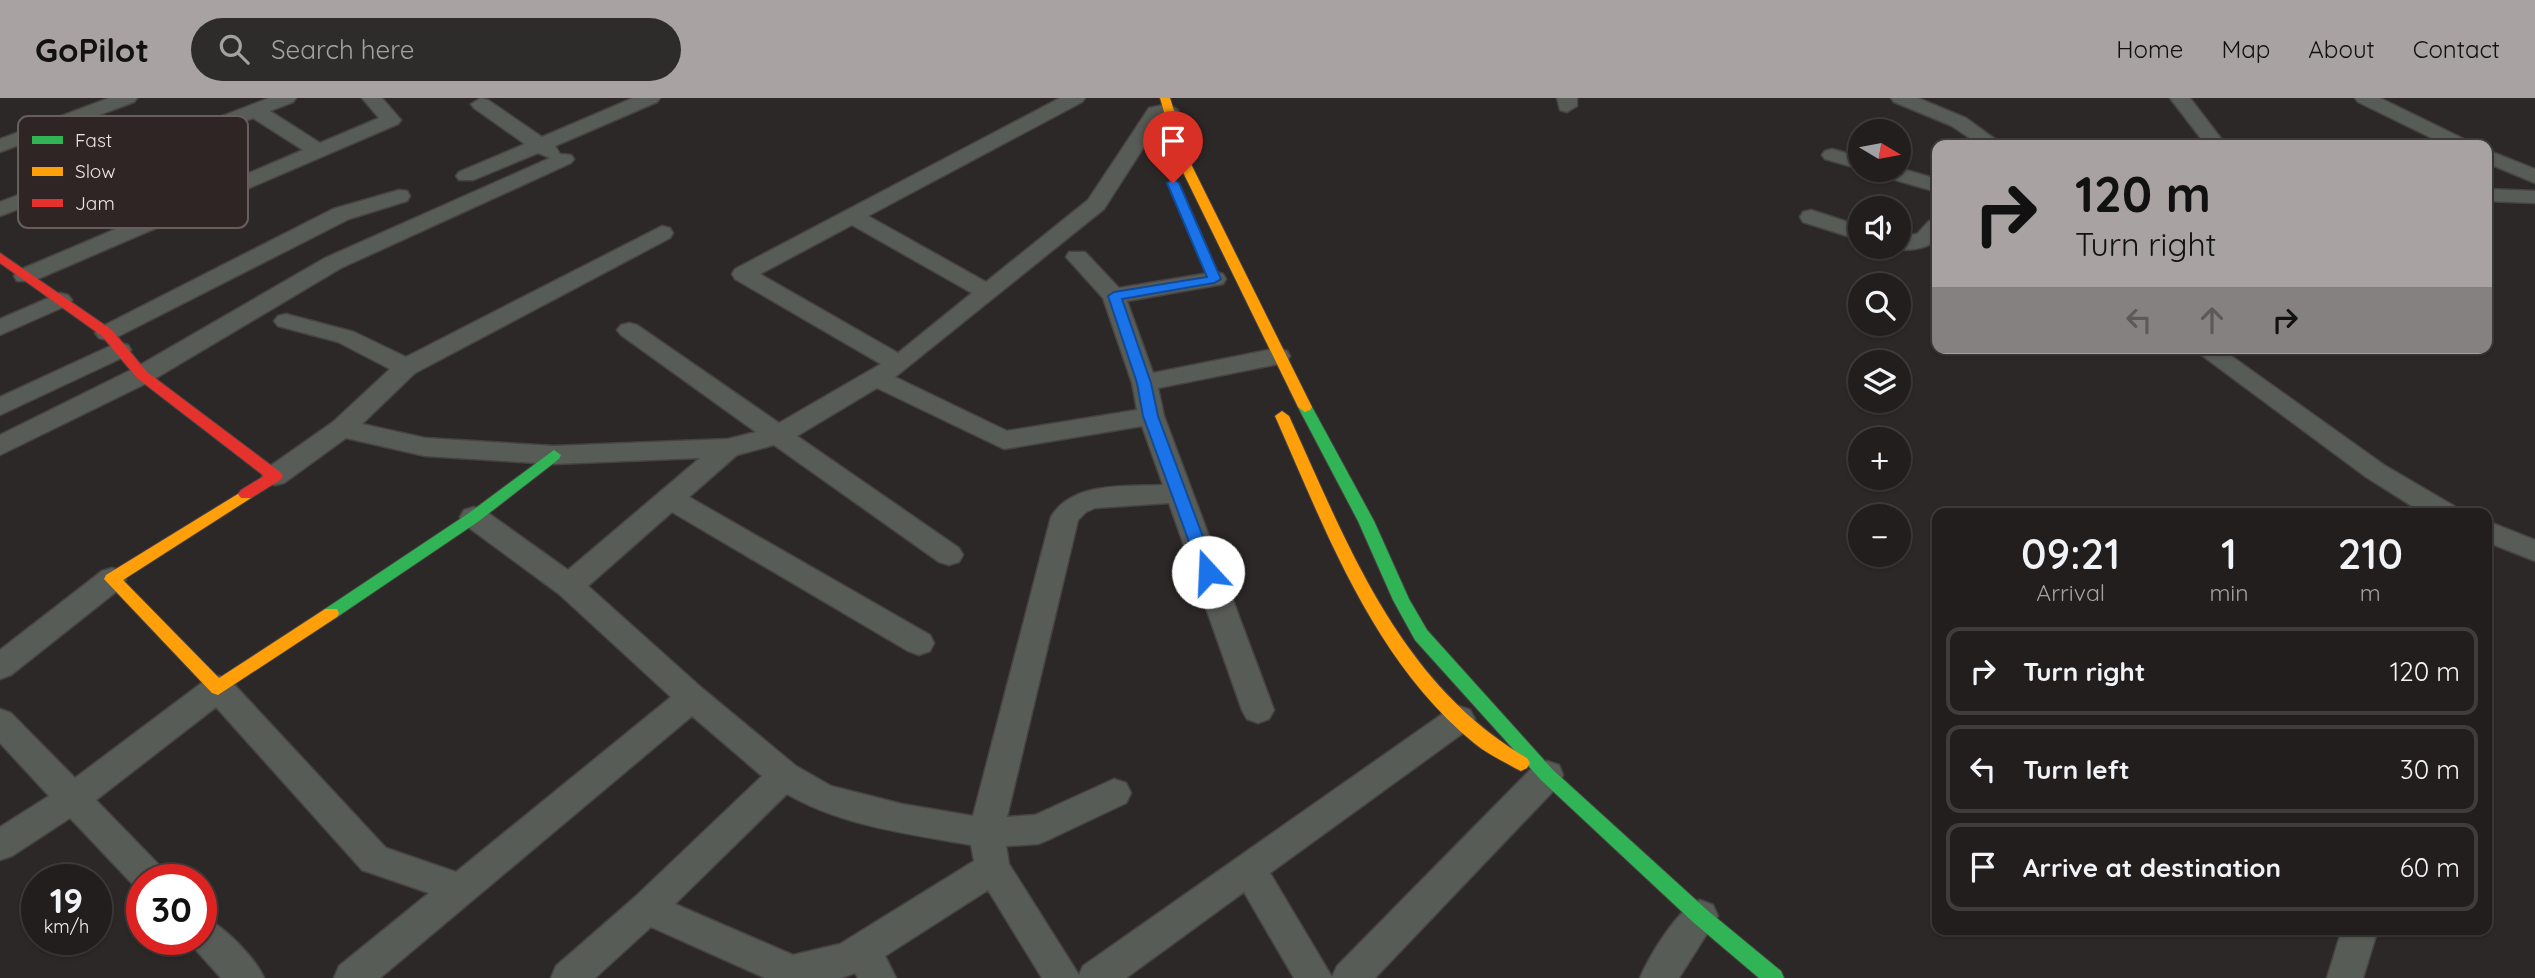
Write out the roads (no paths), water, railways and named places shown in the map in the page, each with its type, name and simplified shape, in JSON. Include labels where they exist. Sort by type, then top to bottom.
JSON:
[{"type":"street","points":[[240,116],[286,98]]},
{"type":"street","points":[[248,181],[391,121],[372,98]]},
{"type":"street","points":[[466,176],[650,98]]},
{"type":"street","points":[[899,364],[743,274],[1075,98]]},
{"type":"street","points":[[1901,98],[1959,122],[1986,140]]},
{"type":"street","points":[[2180,98],[2212,140]]},
{"type":"street","points":[[2365,98],[2446,140]]},
{"type":"street","points":[[77,116],[121,99]]},
{"type":"street","points":[[0,446],[142,375],[333,263],[564,159],[539,145],[481,104]]},
{"type":"street","points":[[1155,143],[1159,105]]},
{"type":"street","points":[[342,428],[425,447],[554,455],[728,449],[779,435],[899,364],[1096,204],[1159,105]]},
{"type":"street","points":[[1159,105],[1278,356],[1366,521],[1401,600],[1421,635],[1547,775],[1700,916],[1774,978]]},
{"type":"street","points":[[255,110],[319,151]]},
{"type":"street","points":[[0,146],[18,139]]},
{"type":"street","points":[[1832,155],[1848,160]]},
{"type":"street","points":[[2492,158],[2535,177]]},
{"type":"street","points":[[1911,178],[1932,185]]},
{"type":"street","points":[[2492,195],[2535,197]]},
{"type":"street","points":[[0,407],[341,214],[399,196]]},
{"type":"street","points":[[0,210],[18,203]]},
{"type":"street","points":[[852,216],[988,292]]},
{"type":"street","points":[[1811,217],[1848,229]]},
{"type":"street","points":[[25,276],[136,228]]},
{"type":"street","points":[[1911,242],[1924,240],[1932,231]]},
{"type":"street","points":[[0,667],[112,579],[275,476],[342,428],[406,367],[662,233]]},
{"type":"street","points":[[0,257],[113,342],[142,375],[275,476]]},
{"type":"street","points":[[1077,257],[1114,296],[1144,383],[1151,416],[1258,710]]},
{"type":"street","points":[[1114,296],[1215,279]]},
{"type":"street","points":[[0,328],[60,300]]},
{"type":"street","points":[[286,321],[346,337],[406,367]]},
{"type":"street","points":[[629,330],[949,555]]},
{"type":"street","points":[[2212,354],[2375,471],[2436,508]]},
{"type":"street","points":[[1144,383],[1278,356]]},
{"type":"street","points":[[876,378],[1004,440],[1151,416]]},
{"type":"street","points":[[1272,396],[1374,606],[1402,657],[1459,719],[1495,751],[1547,775]]},
{"type":"street","points":[[569,586],[728,449]]},
{"type":"street","points":[[0,845],[72,799],[218,688],[474,517],[554,455]]},
{"type":"street","points":[[1062,978],[993,868],[986,833],[1065,517],[1076,505],[1093,499],[1180,493]]},
{"type":"street","points":[[671,499],[919,643]]},
{"type":"street","points":[[474,517],[569,586],[692,698],[784,776],[823,798],[894,816],[986,833],[1038,829],[1114,793]]},
{"type":"street","points":[[2492,533],[2535,551]]},
{"type":"street","points":[[112,579],[218,688],[374,859],[461,889]]},
{"type":"street","points":[[1395,644],[1421,635]]},
{"type":"street","points":[[352,978],[692,698]]},
{"type":"street","points":[[1111,974],[1248,867],[1459,719]]},
{"type":"street","points":[[0,722],[135,864]]},
{"type":"street","points":[[1350,978],[1547,775]]},
{"type":"street","points":[[569,978],[647,908],[784,776]]},
{"type":"street","points":[[1248,867],[1314,978]]},
{"type":"street","points":[[647,908],[792,972],[857,962],[993,868]]},
{"type":"street","points":[[1658,978],[1700,916]]},
{"type":"street","points":[[2346,978],[2358,935]]},
{"type":"street","points":[[217,948],[246,978]]}]
